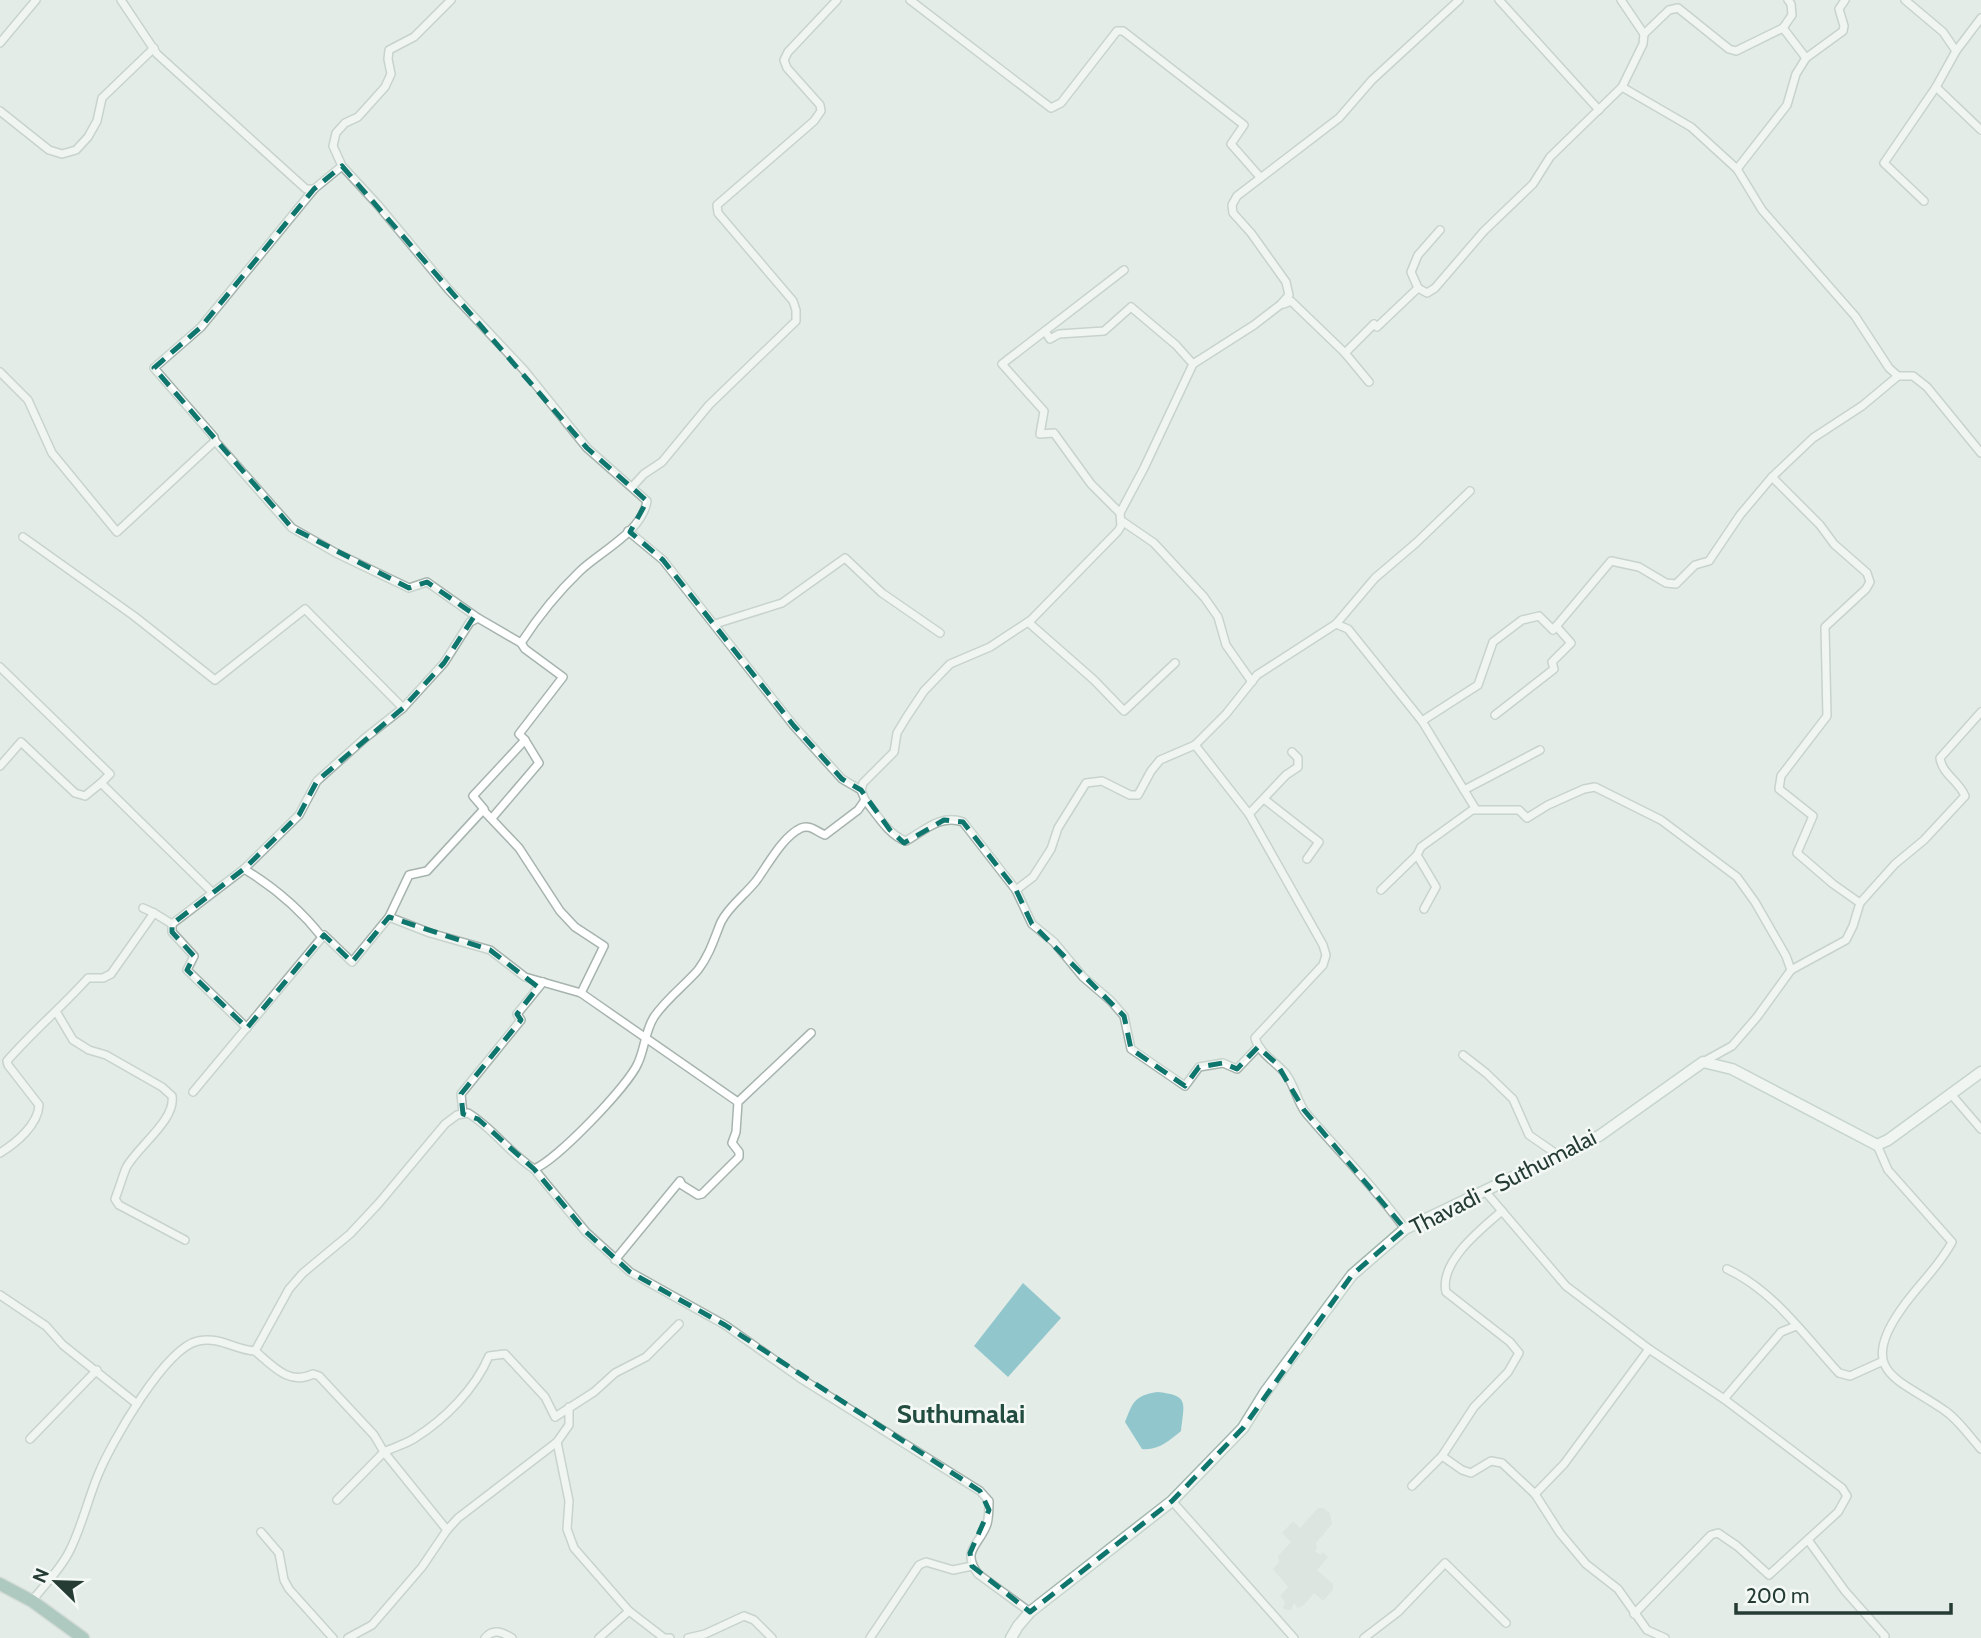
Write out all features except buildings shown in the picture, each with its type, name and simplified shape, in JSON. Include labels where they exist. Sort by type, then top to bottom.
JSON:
[{"type":"main road","points":[[1703,1062],[1732,1069],[1877,1145],[1888,1140],[1981,1072]]},
{"type":"main road","name":"Thavadi - Suthumalai","points":[[1011,1638],[1030,1612],[1172,1502],[1243,1429],[1266,1391],[1352,1275],[1405,1229],[1599,1136],[1703,1062]]},
{"type":"main road","points":[[0,1584],[32,1601],[83,1638]]},
{"type":"street","points":[[0,43],[36,0]]},
{"type":"street","points":[[121,0],[154,48],[306,189],[314,189]]},
{"type":"street","points":[[450,0],[414,37],[389,50],[391,74],[385,87],[358,117],[345,123],[336,133],[333,146],[342,166],[379,205],[448,289],[524,370],[587,448],[646,501],[645,508],[628,531],[580,570],[545,607],[521,643]]},
{"type":"street","points":[[632,487],[644,474],[662,462],[709,405],[796,321],[793,302],[718,213],[717,205],[814,121],[821,111],[820,105],[787,68],[784,60],[788,52],[837,0]]},
{"type":"street","points":[[910,0],[1051,108],[1061,103],[1117,31],[1123,31],[1244,125],[1231,144],[1260,177]]},
{"type":"street","points":[[1258,1047],[1237,1069],[1223,1063],[1199,1067],[1185,1086],[1131,1049],[1124,1016],[1083,977],[1054,942],[1032,924],[1016,890],[963,822],[951,818],[944,820],[906,841],[900,840],[865,800],[861,790],[863,783],[894,752],[897,733],[925,691],[950,664],[990,647],[1028,622],[1118,531],[1121,517],[1193,364],[1280,305],[1289,295],[1286,282],[1233,213],[1232,205],[1237,196],[1339,118],[1372,80],[1459,0]]},
{"type":"street","points":[[1499,0],[1599,110]]},
{"type":"street","points":[[1440,230],[1418,255],[1411,272],[1418,288],[1426,293],[1435,288],[1484,231],[1532,184],[1550,157],[1622,87],[1643,44],[1644,34],[1621,0]]},
{"type":"street","points":[[1644,34],[1673,8],[1678,8],[1736,51],[1783,28],[1792,15],[1788,0]]},
{"type":"street","points":[[1737,169],[1787,105],[1796,74],[1806,58],[1843,31],[1839,9],[1844,0]]},
{"type":"street","points":[[1905,0],[1943,32],[1956,51]]},
{"type":"street","points":[[1924,201],[1884,163],[1936,87],[1956,51],[1981,18]]},
{"type":"street","points":[[1783,28],[1806,58]]},
{"type":"street","points":[[0,111],[49,150],[62,154],[76,150],[97,121],[103,98],[154,48]]},
{"type":"street","points":[[1622,87],[1691,127],[1737,169],[1762,210],[1855,316],[1889,368],[1898,376]]},
{"type":"street","points":[[1936,87],[1981,130]]},
{"type":"street","points":[[342,166],[314,189],[201,327],[154,368],[292,528],[336,553],[409,588],[427,582],[478,618],[521,643],[525,649],[563,677],[519,734],[539,763],[492,818]]},
{"type":"street","points":[[1124,270],[1002,364],[1044,411],[1040,434],[1054,433],[1091,484],[1121,517],[1154,543],[1204,597],[1218,617],[1226,645],[1252,682]]},
{"type":"street","points":[[1345,353],[1374,324],[1377,327],[1418,288]]},
{"type":"street","points":[[1280,305],[1291,301],[1345,353],[1369,382]]},
{"type":"street","points":[[1045,331],[1050,339],[1059,334],[1104,331],[1131,307],[1176,345],[1193,364]]},
{"type":"street","points":[[0,372],[28,401],[52,453],[117,532],[215,441]]},
{"type":"street","points":[[1422,721],[1478,685],[1493,642],[1522,620],[1539,616],[1553,630],[1611,561],[1639,567],[1666,583],[1676,584],[1695,565],[1709,561],[1740,515],[1772,477],[1813,438],[1862,406],[1898,376],[1913,376],[1927,387],[1981,453]]},
{"type":"street","points":[[1772,477],[1820,525],[1834,544],[1867,573],[1870,582],[1866,589],[1825,627],[1827,716],[1781,776],[1779,789],[1813,816],[1797,853],[1860,903]]},
{"type":"street","points":[[1016,890],[1032,877],[1051,849],[1058,828],[1086,783],[1102,781],[1130,795],[1138,794],[1160,760],[1195,745],[1226,714],[1257,675],[1336,624],[1375,578],[1471,491]]},
{"type":"street","points":[[628,531],[663,560],[794,726],[842,779],[861,790]]},
{"type":"street","points":[[23,537],[134,616],[215,680],[305,608],[402,709]]},
{"type":"street","points":[[715,624],[782,603],[845,558],[882,593],[940,633]]},
{"type":"street","points":[[172,924],[244,869],[299,815],[317,780],[402,709],[444,663],[470,622],[478,618]]},
{"type":"street","points":[[1028,622],[1094,680],[1124,712],[1175,663]]},
{"type":"street","points":[[1336,624],[1348,629],[1422,721],[1474,810]]},
{"type":"street","points":[[1495,715],[1554,669],[1552,662],[1571,643],[1556,626]]},
{"type":"street","points":[[0,667],[110,774],[85,796],[75,793],[21,742],[0,766]]},
{"type":"street","points":[[1703,1062],[1732,1046],[1791,970],[1846,940],[1860,903],[1895,864],[1924,840],[1965,796],[1962,787],[1941,766],[1940,758],[1981,712]]},
{"type":"street","points":[[525,740],[472,796],[519,848],[561,911],[575,927],[604,946],[581,993]]},
{"type":"street","points":[[1195,745],[1249,814],[1326,955],[1323,965],[1255,1038],[1258,1047],[1278,1064],[1292,1082],[1304,1110],[1382,1196],[1405,1229]]},
{"type":"street","points":[[1464,790],[1540,750]]},
{"type":"street","points":[[1249,814],[1286,775],[1298,767],[1298,758],[1292,752]]},
{"type":"street","points":[[102,783],[212,892]]},
{"type":"street","points":[[1381,890],[1421,848],[1474,810],[1519,810],[1527,818],[1560,799],[1595,787],[1661,821],[1737,877],[1755,902],[1786,956],[1791,970]]},
{"type":"street","points":[[1264,799],[1319,842],[1307,859]]},
{"type":"street","points":[[534,1169],[589,1122],[627,1079],[638,1063],[652,1019],[696,971],[716,940],[722,921],[792,835],[802,827],[811,827],[825,835],[858,810],[865,800]]},
{"type":"street","points":[[322,937],[324,935],[352,962],[389,917],[409,875],[428,872],[483,810]]},
{"type":"street","points":[[1417,855],[1436,887],[1424,909]]},
{"type":"street","points":[[244,869],[267,883],[306,915],[322,937]]},
{"type":"street","points":[[143,908],[172,924]]},
{"type":"street","points":[[0,1153],[17,1142],[38,1113],[39,1105],[7,1061],[57,1013],[88,978],[111,975],[154,913]]},
{"type":"street","points":[[389,917],[430,933],[491,950],[525,977],[581,993],[738,1102]]},
{"type":"street","points":[[172,924],[172,932],[194,956],[187,970],[247,1028]]},
{"type":"street","points":[[193,1092],[322,937]]},
{"type":"street","points":[[463,1114],[461,1094],[521,1020],[517,1014],[542,982]]},
{"type":"street","points":[[57,1013],[73,1040],[89,1050],[106,1055],[162,1087],[172,1096],[172,1105],[166,1119],[126,1168],[115,1199],[119,1205],[185,1240]]},
{"type":"street","points":[[615,1259],[680,1181],[698,1195],[702,1194],[739,1157],[740,1152],[732,1143],[736,1132],[738,1102],[811,1033]]},
{"type":"street","points":[[1462,1055],[1513,1099],[1529,1135],[1558,1155]]},
{"type":"street","points":[[1950,1093],[1981,1129]]},
{"type":"street","points":[[255,1351],[289,1289],[303,1273],[357,1226],[445,1124],[457,1115],[468,1113],[534,1169],[586,1232],[639,1278],[725,1325],[800,1378],[980,1491],[989,1501],[989,1510],[987,1524],[970,1553],[972,1566],[978,1574],[1030,1612]]},
{"type":"street","points":[[1877,1145],[1888,1170],[1952,1242],[1899,1311],[1884,1341],[1881,1362],[1888,1373],[1916,1395],[1945,1411],[1981,1449]]},
{"type":"street","points":[[1484,1191],[1566,1286],[1649,1349],[1724,1399],[1842,1488],[1847,1496],[1838,1513],[1769,1575],[1737,1546],[1718,1533],[1711,1535],[1634,1614]]},
{"type":"street","points":[[1412,1486],[1442,1456],[1474,1407],[1508,1372],[1519,1353],[1510,1342],[1446,1292],[1444,1283],[1449,1266],[1502,1211]]},
{"type":"street","points":[[1727,1269],[1744,1276],[1762,1291],[1843,1375],[1850,1377],[1881,1362]]},
{"type":"street","points":[[0,1295],[46,1326],[63,1345],[137,1404]]},
{"type":"street","points":[[337,1500],[384,1451],[414,1439],[446,1413],[482,1373],[489,1356],[505,1354],[545,1397],[555,1417],[594,1392],[615,1373],[646,1357],[679,1324]]},
{"type":"street","points":[[1724,1399],[1781,1332],[1796,1326]]},
{"type":"street","points":[[32,1601],[61,1566],[71,1549],[99,1473],[137,1404],[164,1365],[196,1341],[219,1339],[255,1351],[276,1369],[294,1379],[302,1380],[313,1374],[319,1376],[374,1435],[447,1530]]},
{"type":"street","points":[[1535,1494],[1564,1464],[1649,1349]]},
{"type":"street","points":[[30,1439],[97,1370]]},
{"type":"street","points":[[348,1638],[372,1625],[422,1567],[458,1518],[557,1442],[569,1424],[569,1407]]},
{"type":"street","points":[[557,1442],[569,1502],[568,1529],[574,1548],[629,1611],[664,1638],[670,1638]]},
{"type":"street","points":[[1442,1456],[1471,1473],[1491,1461],[1502,1463],[1535,1494],[1586,1564],[1618,1589],[1647,1630],[1665,1638]]},
{"type":"street","points":[[1172,1502],[1294,1638]]},
{"type":"street","points":[[261,1532],[279,1553],[284,1580],[289,1589],[333,1638]]},
{"type":"street","points":[[1808,1540],[1884,1638]]},
{"type":"street","points":[[870,1638],[919,1565],[926,1562],[953,1570],[972,1566]]},
{"type":"street","points":[[1364,1638],[1398,1612],[1445,1563],[1506,1623]]},
{"type":"street","points":[[599,1638],[629,1611]]},
{"type":"street","points":[[688,1638],[705,1634],[744,1616],[754,1620],[772,1638]]},
{"type":"street","points":[[1640,1638],[1647,1630]]},
{"type":"street","points":[[487,1635],[497,1631],[512,1638]]},
{"type":"highlighted area","points":[[342,166],[587,448],[647,501],[630,532],[663,560],[794,726],[842,779],[861,790],[890,830],[904,843],[944,820],[963,822],[1016,890],[1032,924],[1124,1016],[1131,1049],[1185,1086],[1199,1067],[1223,1063],[1237,1069],[1258,1047],[1277,1064],[1304,1110],[1405,1229],[1352,1275],[1243,1428],[1172,1501],[1030,1612],[972,1566],[970,1553],[989,1510],[980,1491],[725,1325],[630,1272],[586,1232],[534,1169],[478,1119],[463,1114],[461,1094],[521,1020],[517,1014],[538,987],[490,950],[389,917],[352,962],[324,935],[247,1028],[187,970],[194,956],[172,932],[172,924],[244,869],[299,815],[317,781],[403,708],[444,663],[475,615],[427,582],[409,588],[292,528],[154,368],[201,327],[314,189]]},
{"type":"shaded area","points":[[1318,1508],[1330,1513],[1332,1524],[1316,1543],[1315,1551],[1320,1555],[1323,1552],[1328,1557],[1317,1570],[1333,1584],[1333,1590],[1323,1601],[1314,1593],[1304,1605],[1298,1608],[1294,1603],[1291,1610],[1287,1610],[1283,1608],[1285,1602],[1280,1596],[1288,1587],[1273,1569],[1279,1562],[1278,1556],[1291,1542],[1282,1533],[1293,1521],[1300,1528]]},
{"type":"water","points":[[1023,1283],[1061,1318],[1008,1377],[974,1346]]},
{"type":"water","points":[[1157,1392],[1180,1398],[1183,1407],[1181,1431],[1158,1447],[1142,1449],[1125,1422],[1135,1401]]},
{"type":"district","name":"Suthumalai","points":[[961,1414]]}]
